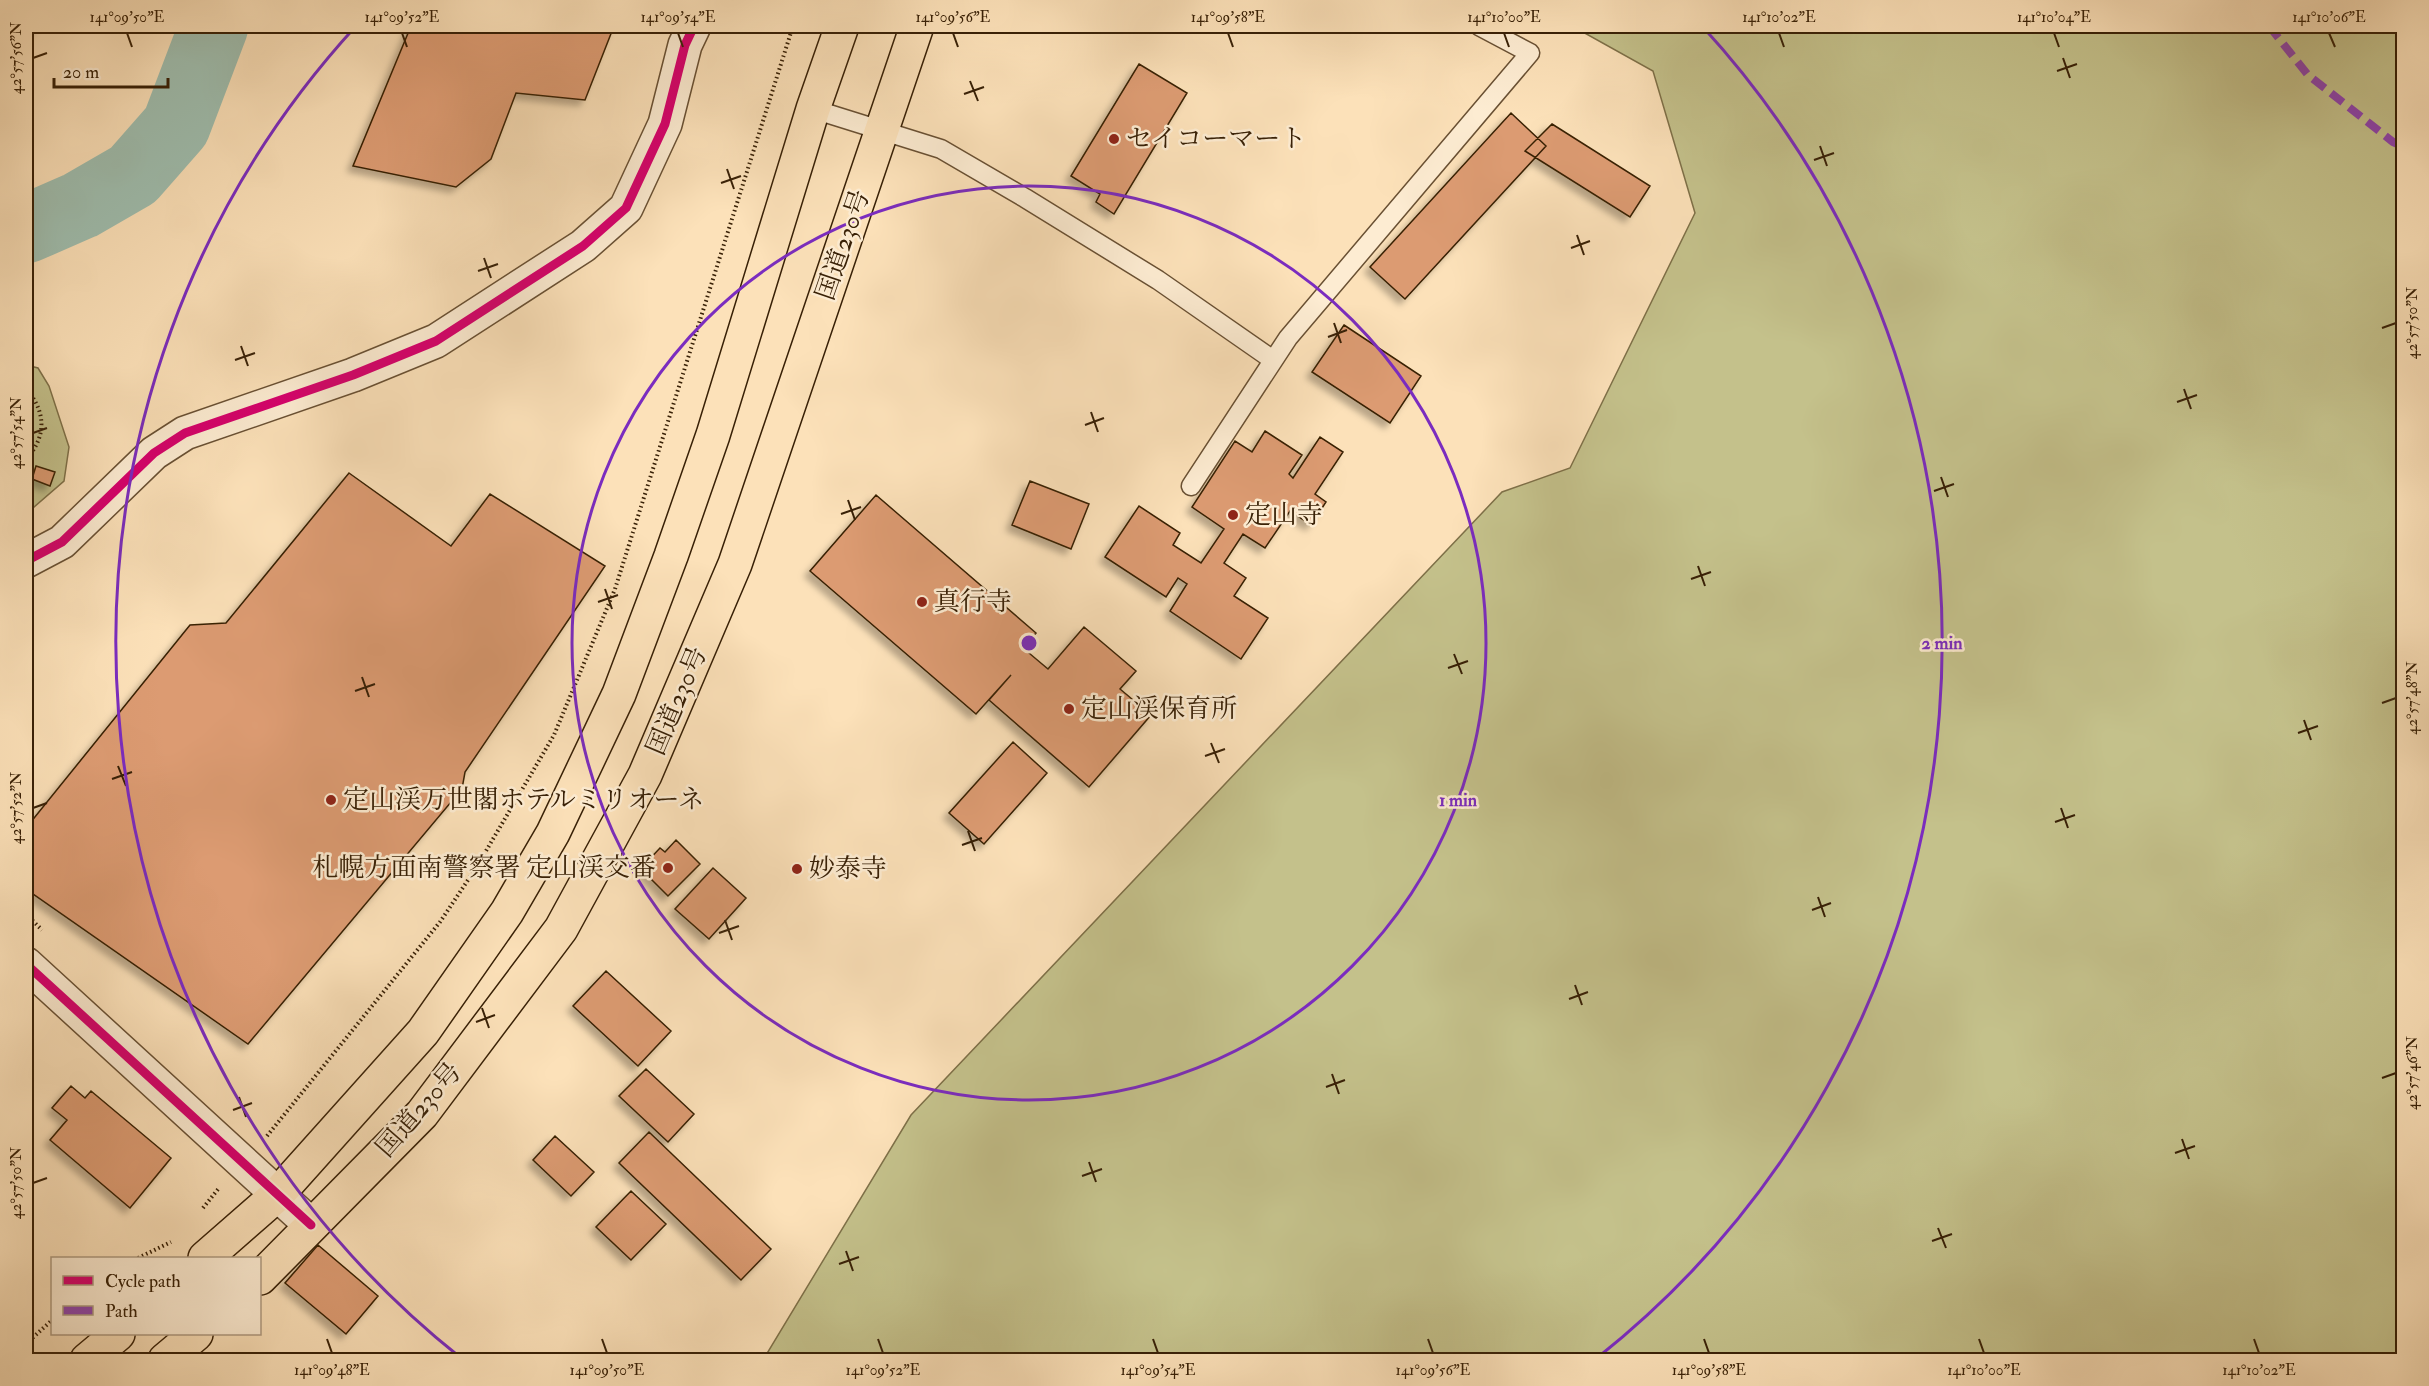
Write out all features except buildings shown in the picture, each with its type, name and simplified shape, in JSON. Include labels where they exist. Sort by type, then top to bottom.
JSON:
[{"type":"highway","name":"国道230号","points":[[206,1257],[277,1194],[423,1032],[507,912],[553,833],[619,694],[671,556],[713,435],[813,109],[842,26]]},
{"type":"highway","name":"国道230号","points":[[261,1277],[422,1114],[561,929],[645,775],[735,564],[917,26]]},
{"type":"highway","points":[[87,1360],[117,1335]]},
{"type":"highway","points":[[165,1360],[195,1335]]},
{"type":"street","points":[[26,561],[62,542],[154,453],[185,433],[353,375],[436,341],[583,246],[626,208],[665,124],[685,45],[694,26]]},
{"type":"street","points":[[26,964],[311,1225]]},
{"type":"lane","points":[[1191,486],[1296,329],[1530,53],[1479,26]]},
{"type":"lane","points":[[813,109],[941,149],[1158,280],[1274,360]]},
{"type":"path","points":[[739,26],[745,28],[747,26]]},
{"type":"path","points":[[266,1137],[440,922],[476,868],[554,735],[615,589],[793,26]]},
{"type":"path","points":[[26,396],[31,395],[34,399],[43,427],[39,442],[26,459]]},
{"type":"path","points":[[26,468],[30,471],[27,482],[32,492],[26,504]]},
{"type":"path","points":[[26,914],[50,939]]},
{"type":"path","points":[[26,1344],[51,1321]]},
{"type":"shaded area","points":[[1572,26],[2403,26],[2403,1360],[763,1360],[911,1115],[1502,492],[1570,468],[1695,213],[1653,71]]},
{"type":"shaded area","points":[[26,365],[38,368],[49,386],[69,447],[64,481],[26,514]]},
{"type":"waterway","points":[[26,229],[81,205],[133,175],[176,126],[214,26]]},
{"type":"marked path","points":[[2269,26],[2308,75],[2393,142],[2404,147]]},
{"type":"cycle path","points":[[26,561],[62,542],[154,453],[185,433],[353,375],[436,341],[583,246],[626,208],[665,124],[685,45],[694,26]]},
{"type":"cycle path","points":[[26,964],[311,1225]]},
{"type":"place","name":"セイコーマート","points":[[1114,139]]},
{"type":"place","name":"定山寺","points":[[1233,515]]},
{"type":"place","name":"真行寺","points":[[922,602]]},
{"type":"place","name":"定山渓保育所","points":[[1069,709]]},
{"type":"place","name":"定山渓万世閣ホテルミリオーネ","points":[[331,800]]},
{"type":"place","name":"札幌方面南警察署 定山渓交番","points":[[668,868]]},
{"type":"place","name":"妙泰寺","points":[[797,869]]}]
